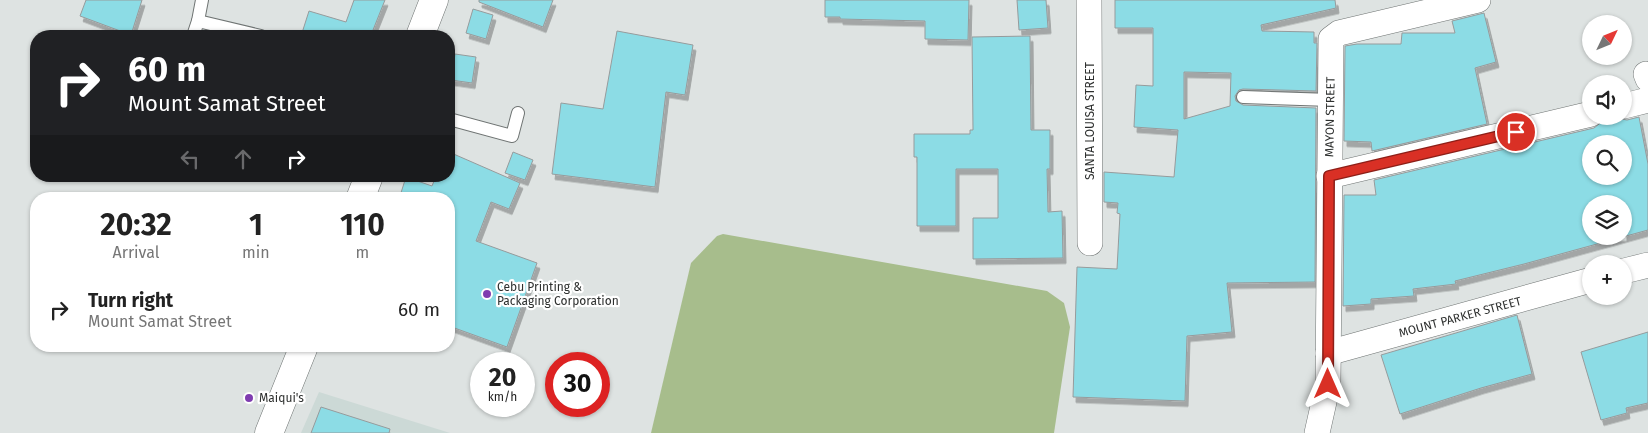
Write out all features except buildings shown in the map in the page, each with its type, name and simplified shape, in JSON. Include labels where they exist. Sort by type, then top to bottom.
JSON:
[{"type":"main road","points":[[422,30],[434,0]]},
{"type":"main road","points":[[269,433],[302,352]]},
{"type":"street","name":"SANTA LOUISA STREET","points":[[1089,0],[1090,243]]},
{"type":"street","name":"MAYON STREET","points":[[1317,433],[1328,384],[1331,39],[1339,33],[1478,0]]},
{"type":"street","points":[[1632,104],[1648,100]]},
{"type":"street","points":[[1329,176],[1582,116]]},
{"type":"street","points":[[1632,270],[1648,265]]},
{"type":"street","name":"MOUNT PARKER STREET","points":[[1328,353],[1582,282]]},
{"type":"lane","points":[[195,30],[202,0]]},
{"type":"lane","points":[[198,21],[236,30]]},
{"type":"lane","points":[[1243,97],[1331,100]]},
{"type":"lane","points":[[455,121],[512,136],[518,113]]},
{"type":"shaded area","points":[[319,392],[450,433],[301,433]]},
{"type":"green space","points":[[723,234],[1047,291],[1064,303],[1070,327],[1054,433],[651,433],[691,263],[717,236]]},
{"type":"place","name":"Cebu Printing & Packaging Corporation","points":[[487,294]]},
{"type":"place","name":"Maiqui's","points":[[249,398]]},
{"type":"route","points":[[1328,384],[1329,176],[1516,132]]}]
